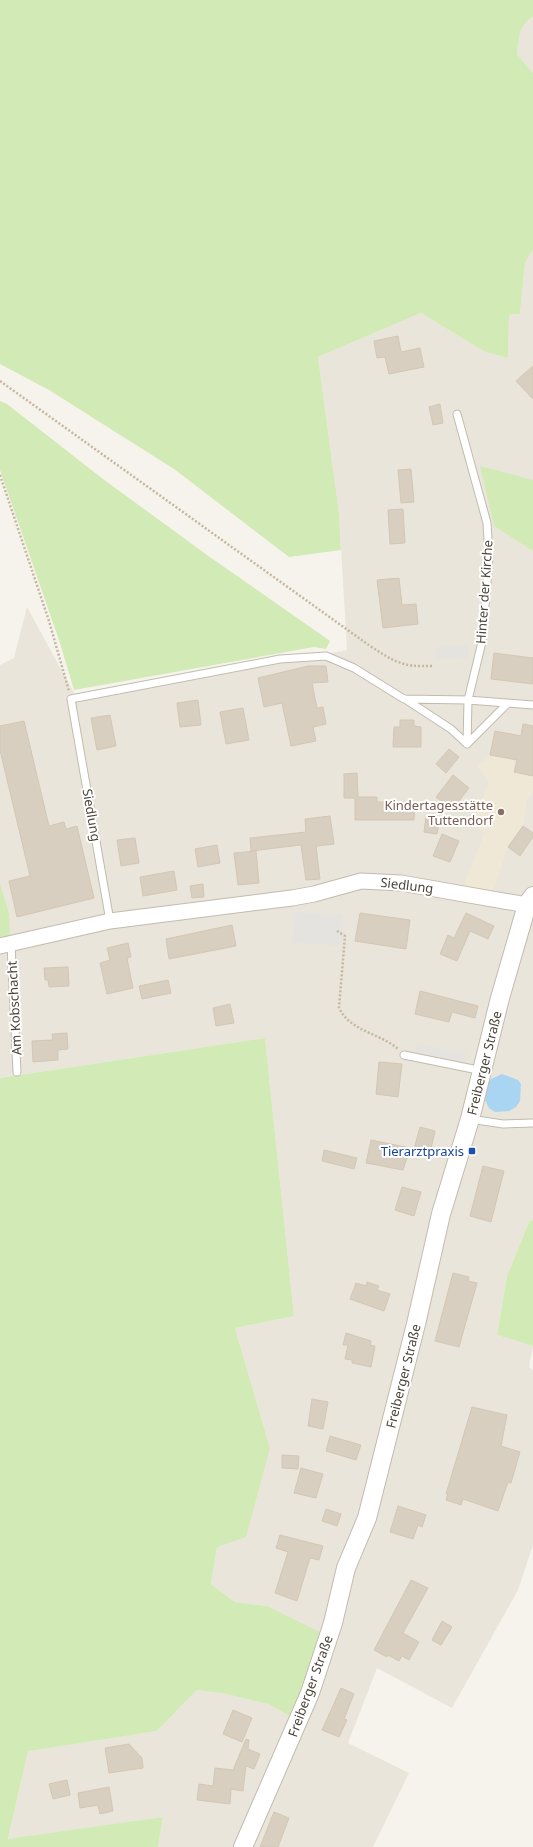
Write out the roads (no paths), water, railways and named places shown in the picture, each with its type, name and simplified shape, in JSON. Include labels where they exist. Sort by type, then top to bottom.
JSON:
[{"type":"street","name":"Siedlung","points":[[110,921],[292,898],[314,894],[361,881],[401,883],[531,901]]},
{"type":"street","name":"Freiberger Straße","points":[[243,1847],[310,1693],[333,1623],[346,1568],[367,1518],[416,1324],[441,1214],[470,1119],[500,998],[531,901]]},
{"type":"street","points":[[5,945],[110,921]]},
{"type":"lane","name":"Hinter der Kirche","points":[[457,414],[487,523],[489,557],[482,642],[468,700]]},
{"type":"lane","name":"Siedlung","points":[[110,921],[71,699],[280,659],[326,656],[354,668],[404,699]]},
{"type":"lane","points":[[404,699],[468,700],[533,706]]},
{"type":"lane","points":[[404,699],[451,728],[467,744]]},
{"type":"lane","points":[[467,744],[468,700]]},
{"type":"lane","points":[[467,744],[507,704]]},
{"type":"lane","name":"Am Kobschacht","points":[[5,945],[17,1072]]},
{"type":"lane","points":[[404,1055],[483,1071]]},
{"type":"lane","points":[[470,1119],[504,1124],[533,1123]]},
{"type":"water","points":[[502,1074],[518,1080],[521,1084],[520,1101],[516,1107],[509,1111],[495,1112],[489,1108],[485,1100],[487,1086],[491,1079]]},
{"type":"place","name":"Kindertagesstätte Tuttendorf","points":[[501,812]]},
{"type":"place","name":"Tierarztpraxis","points":[[472,1151]]}]
